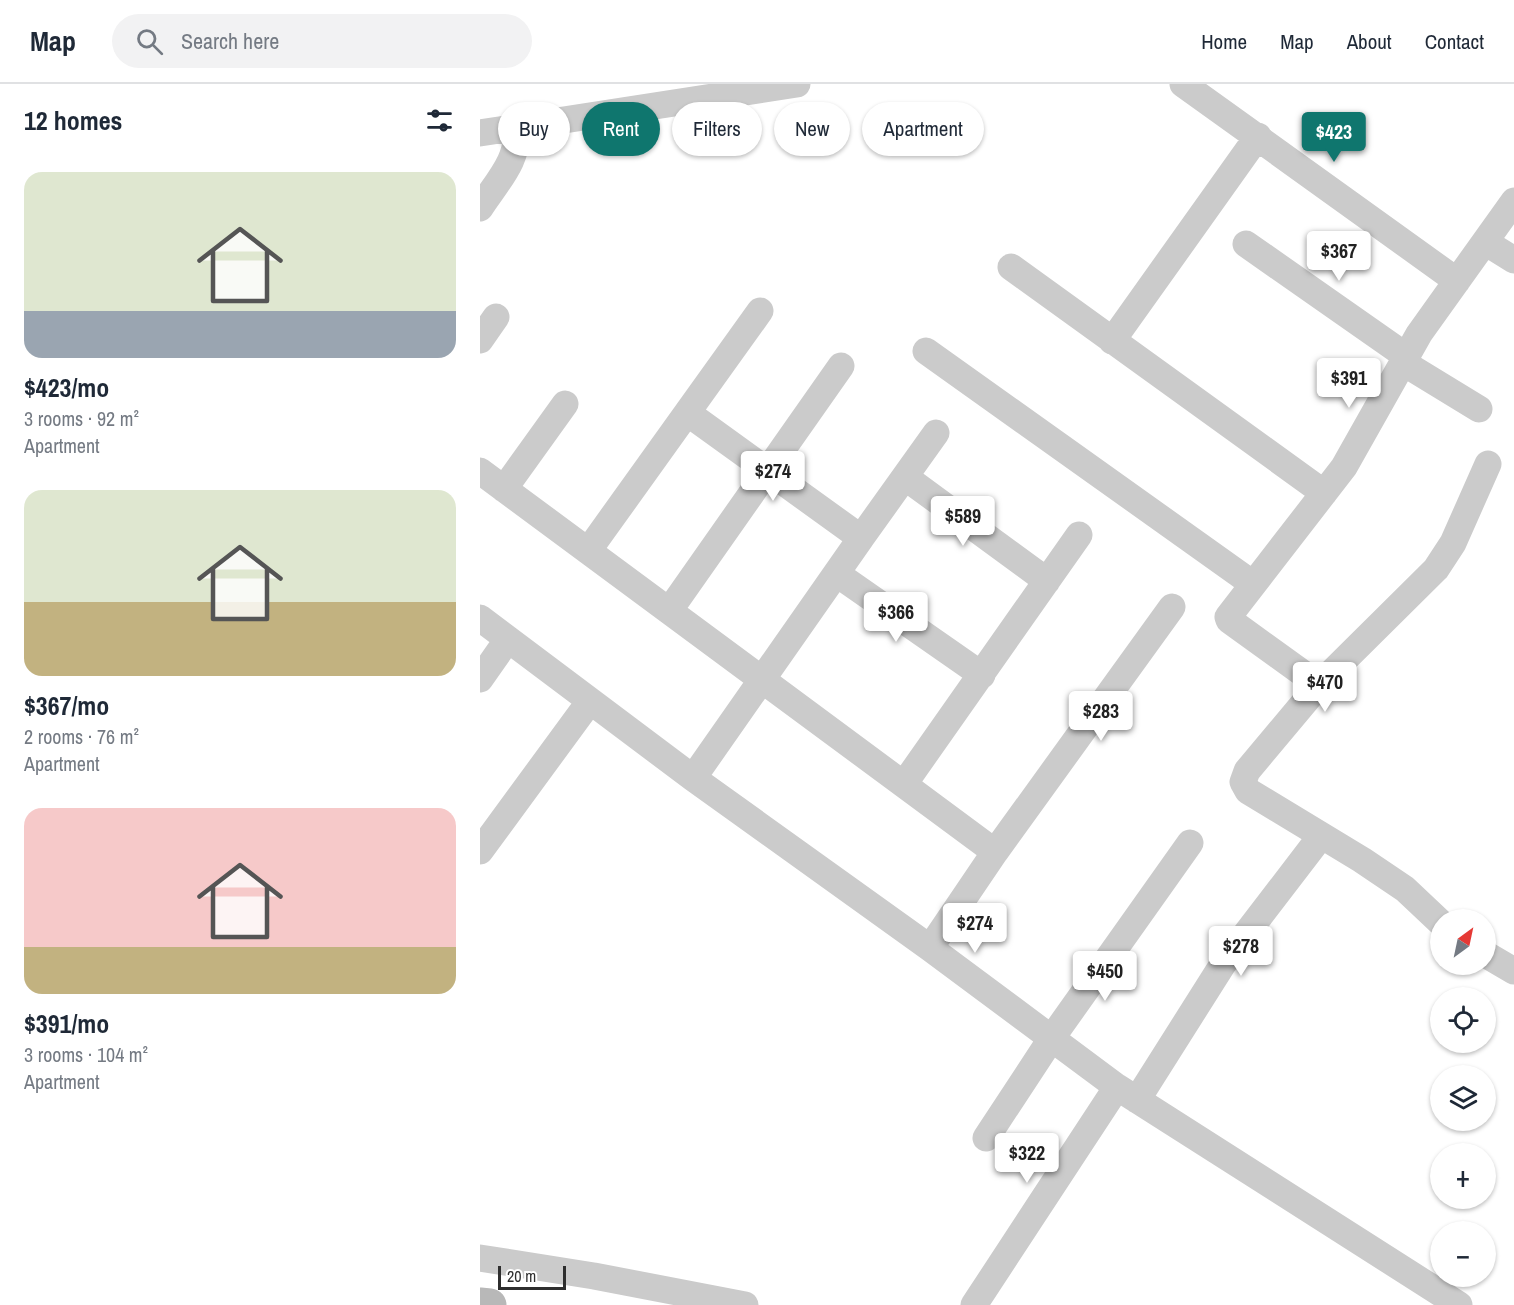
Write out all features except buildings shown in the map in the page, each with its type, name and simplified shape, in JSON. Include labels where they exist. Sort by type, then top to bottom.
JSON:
[{"type":"street","points":[[570,117],[728,90],[797,84]]},
{"type":"street","points":[[1183,84],[1457,281]]},
{"type":"street","points":[[480,133],[498,130]]},
{"type":"street","points":[[1112,341],[1258,136]]},
{"type":"street","points":[[480,208],[514,156]]},
{"type":"street","points":[[1319,685],[1228,620],[1228,617],[1344,467],[1404,359],[1514,201]]},
{"type":"street","points":[[1485,242],[1514,260]]},
{"type":"street","points":[[1246,244],[1404,359],[1479,409]]},
{"type":"street","points":[[1011,267],[1324,493]]},
{"type":"street","points":[[588,551],[760,311]]},
{"type":"street","points":[[480,340],[496,317]]},
{"type":"street","points":[[926,351],[1253,584]]},
{"type":"street","points":[[669,611],[841,366]]},
{"type":"street","points":[[504,489],[566,404]]},
{"type":"street","points":[[688,414],[861,538]]},
{"type":"street","points":[[693,778],[936,433]]},
{"type":"street","points":[[1430,913],[1405,889],[1248,791],[1243,782],[1247,771],[1319,685],[1436,568],[1468,513],[1488,464]]},
{"type":"street","points":[[480,471],[995,852]]},
{"type":"street","points":[[905,477],[1047,581]]},
{"type":"street","points":[[904,784],[1080,535]]},
{"type":"street","points":[[837,574],[982,675]]},
{"type":"street","points":[[930,948],[995,852],[1172,607]]},
{"type":"street","points":[[480,618],[693,778],[930,948],[1127,1094],[1459,1305]]},
{"type":"street","points":[[480,679],[508,639]]},
{"type":"street","points":[[480,852],[590,701]]},
{"type":"street","points":[[974,1305],[1223,964],[1321,836]]},
{"type":"street","points":[[986,1138],[1051,1039],[1190,843]]},
{"type":"street","points":[[1496,960],[1514,971]]},
{"type":"street","points":[[480,1258],[594,1276],[745,1305]]},
{"type":"street","points":[[480,1304],[490,1305]]}]
